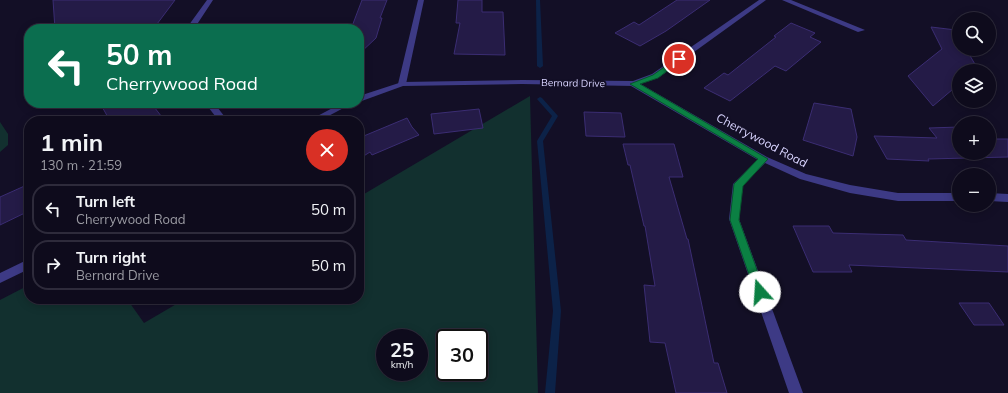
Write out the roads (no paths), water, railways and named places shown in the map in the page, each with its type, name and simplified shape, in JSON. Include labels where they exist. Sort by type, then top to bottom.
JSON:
[{"type":"street","points":[[193,24],[210,0]]},
{"type":"street","points":[[402,84],[421,0]]},
{"type":"street","name":"Bernard Drive","points":[[364,96],[402,84],[522,82],[634,84],[655,76],[763,0]]},
{"type":"street","points":[[785,0],[861,30]]},
{"type":"street","name":"Cherrywood Road","points":[[634,84],[764,159],[803,177],[850,189],[898,197],[952,197]]},
{"type":"street","points":[[213,108],[220,116]]},
{"type":"street","points":[[322,116],[339,108]]},
{"type":"street","points":[[764,159],[738,184],[734,220],[796,393]]},
{"type":"street","points":[[996,197],[1008,198]]},
{"type":"street","points":[[0,278],[24,266]]},
{"type":"waterway","points":[[538,0],[540,66]]},
{"type":"waterway","points":[[540,99],[555,116],[540,141],[557,311],[550,393]]}]
